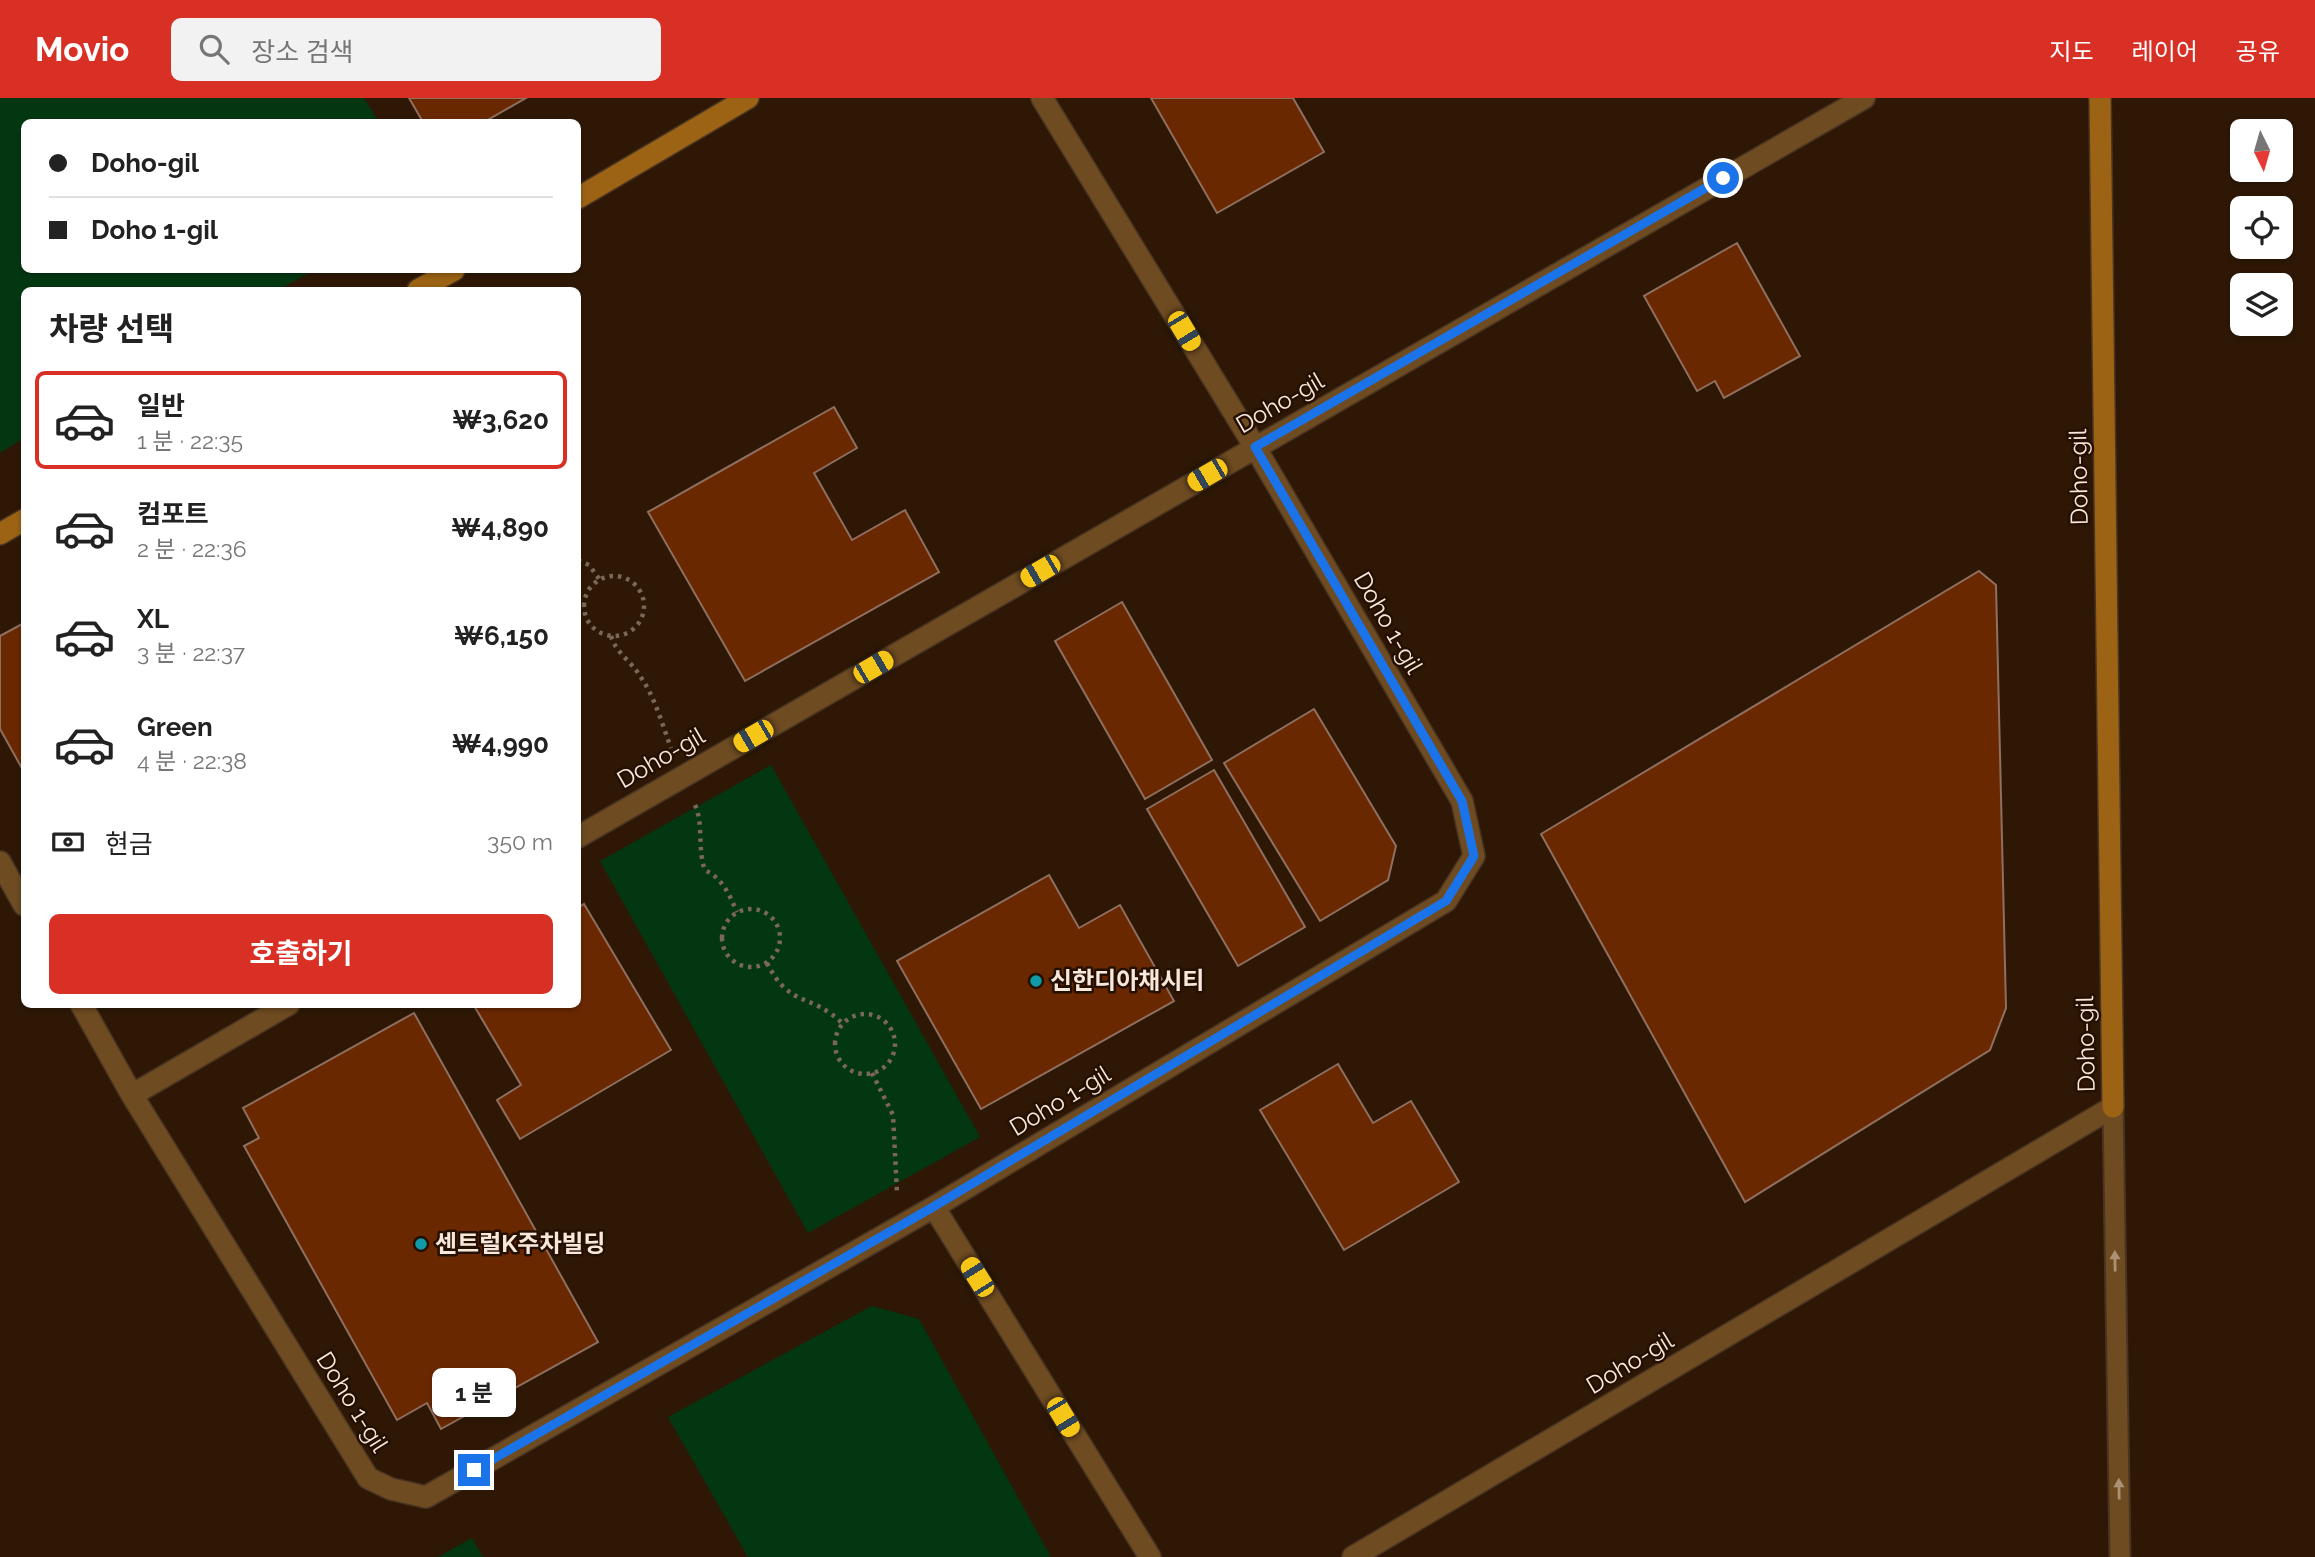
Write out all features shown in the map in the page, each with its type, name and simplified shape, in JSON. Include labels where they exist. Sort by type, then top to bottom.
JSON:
[{"type":"street","points":[[581,196],[748,98]]},
{"type":"street","name":"Doho 1-gil","points":[[83,1008],[132,1096],[368,1478],[391,1489],[426,1497],[933,1207],[1446,901],[1474,856],[1462,801],[1255,447],[1042,98]]},
{"type":"street","name":"Doho-gil","points":[[581,835],[1864,98]]},
{"type":"street","name":"Doho-gil","points":[[1353,1557],[2113,1107],[2100,98]]},
{"type":"street","points":[[423,287],[449,273]]},
{"type":"street","points":[[0,534],[21,522]]},
{"type":"street","points":[[0,862],[21,900]]},
{"type":"street","points":[[132,1096],[282,1008]]},
{"type":"street","points":[[933,1207],[1150,1557]]},
{"type":"lane","points":[[2113,1107],[2120,1557]]},
{"type":"path","points":[[581,561],[589,565],[600,580]]},
{"type":"path","points":[[620,576],[637,586],[644,605],[643,615],[631,630],[611,636],[588,621],[584,602],[587,593],[600,580],[620,576]]},
{"type":"path","points":[[757,909],[766,912],[779,927],[780,947],[768,962],[749,968],[732,960],[726,953],[722,934],[730,917],[737,912],[757,909]]},
{"type":"path","points":[[768,962],[777,982],[787,992],[828,1009],[844,1024]]},
{"type":"path","points":[[870,1015],[888,1024],[893,1033],[894,1053],[881,1069],[872,1073],[853,1072],[839,1060],[835,1041],[844,1024],[851,1018],[870,1015]]},
{"type":"path","points":[[872,1073],[893,1115],[899,1225]]},
{"type":"green space","points":[[0,98],[364,98],[377,119],[21,119],[21,273],[309,273],[283,287],[21,287],[21,440],[0,453]]},
{"type":"green space","points":[[771,765],[980,1137],[808,1233],[600,861]]},
{"type":"green space","points":[[872,1306],[919,1319],[1051,1557],[748,1557],[668,1417]]},
{"type":"green space","points":[[472,1538],[483,1557],[438,1557]]},
{"type":"building","points":[[409,98],[526,98],[489,119],[421,119]]},
{"type":"building","points":[[1151,98],[1293,98],[1324,152],[1217,213]]},
{"type":"building","points":[[1737,243],[1800,356],[1724,398],[1715,381],[1697,391],[1644,296]]},
{"type":"building","points":[[834,407],[857,448],[814,473],[852,540],[905,510],[939,572],[745,681],[648,512]]},
{"type":"building","points":[[1979,571],[1996,585],[2006,1008],[1990,1050],[1745,1202],[1541,834]]},
{"type":"building","points":[[1122,602],[1212,760],[1145,799],[1055,641]]},
{"type":"building","points":[[21,625],[21,767],[0,729],[0,636]]},
{"type":"building","points":[[1314,709],[1396,846],[1388,880],[1320,921],[1224,763]]},
{"type":"building","points":[[1214,770],[1305,927],[1238,966],[1147,809]]},
{"type":"building","name":"신한디아채시티","points":[[1049,875],[1079,928],[1120,905],[1174,1001],[981,1109],[897,961]]},
{"type":"building","points":[[584,904],[671,1050],[520,1139],[497,1100],[521,1085],[475,1008],[581,1008],[581,906]]},
{"type":"building","name":"센트럴K주차빌딩","points":[[414,1013],[598,1342],[441,1429],[427,1403],[397,1420],[244,1146],[259,1138],[243,1108]]},
{"type":"building","points":[[1338,1064],[1373,1123],[1411,1101],[1459,1182],[1344,1250],[1260,1110]]},
{"type":"place","name":"신한디아채시티","points":[[1036,981]]},
{"type":"place","name":"센트럴K주차빌딩","points":[[421,1244]]},
{"type":"route","points":[[474,1470],[933,1207],[1446,901],[1474,856],[1462,801],[1255,447],[1723,178]]}]
